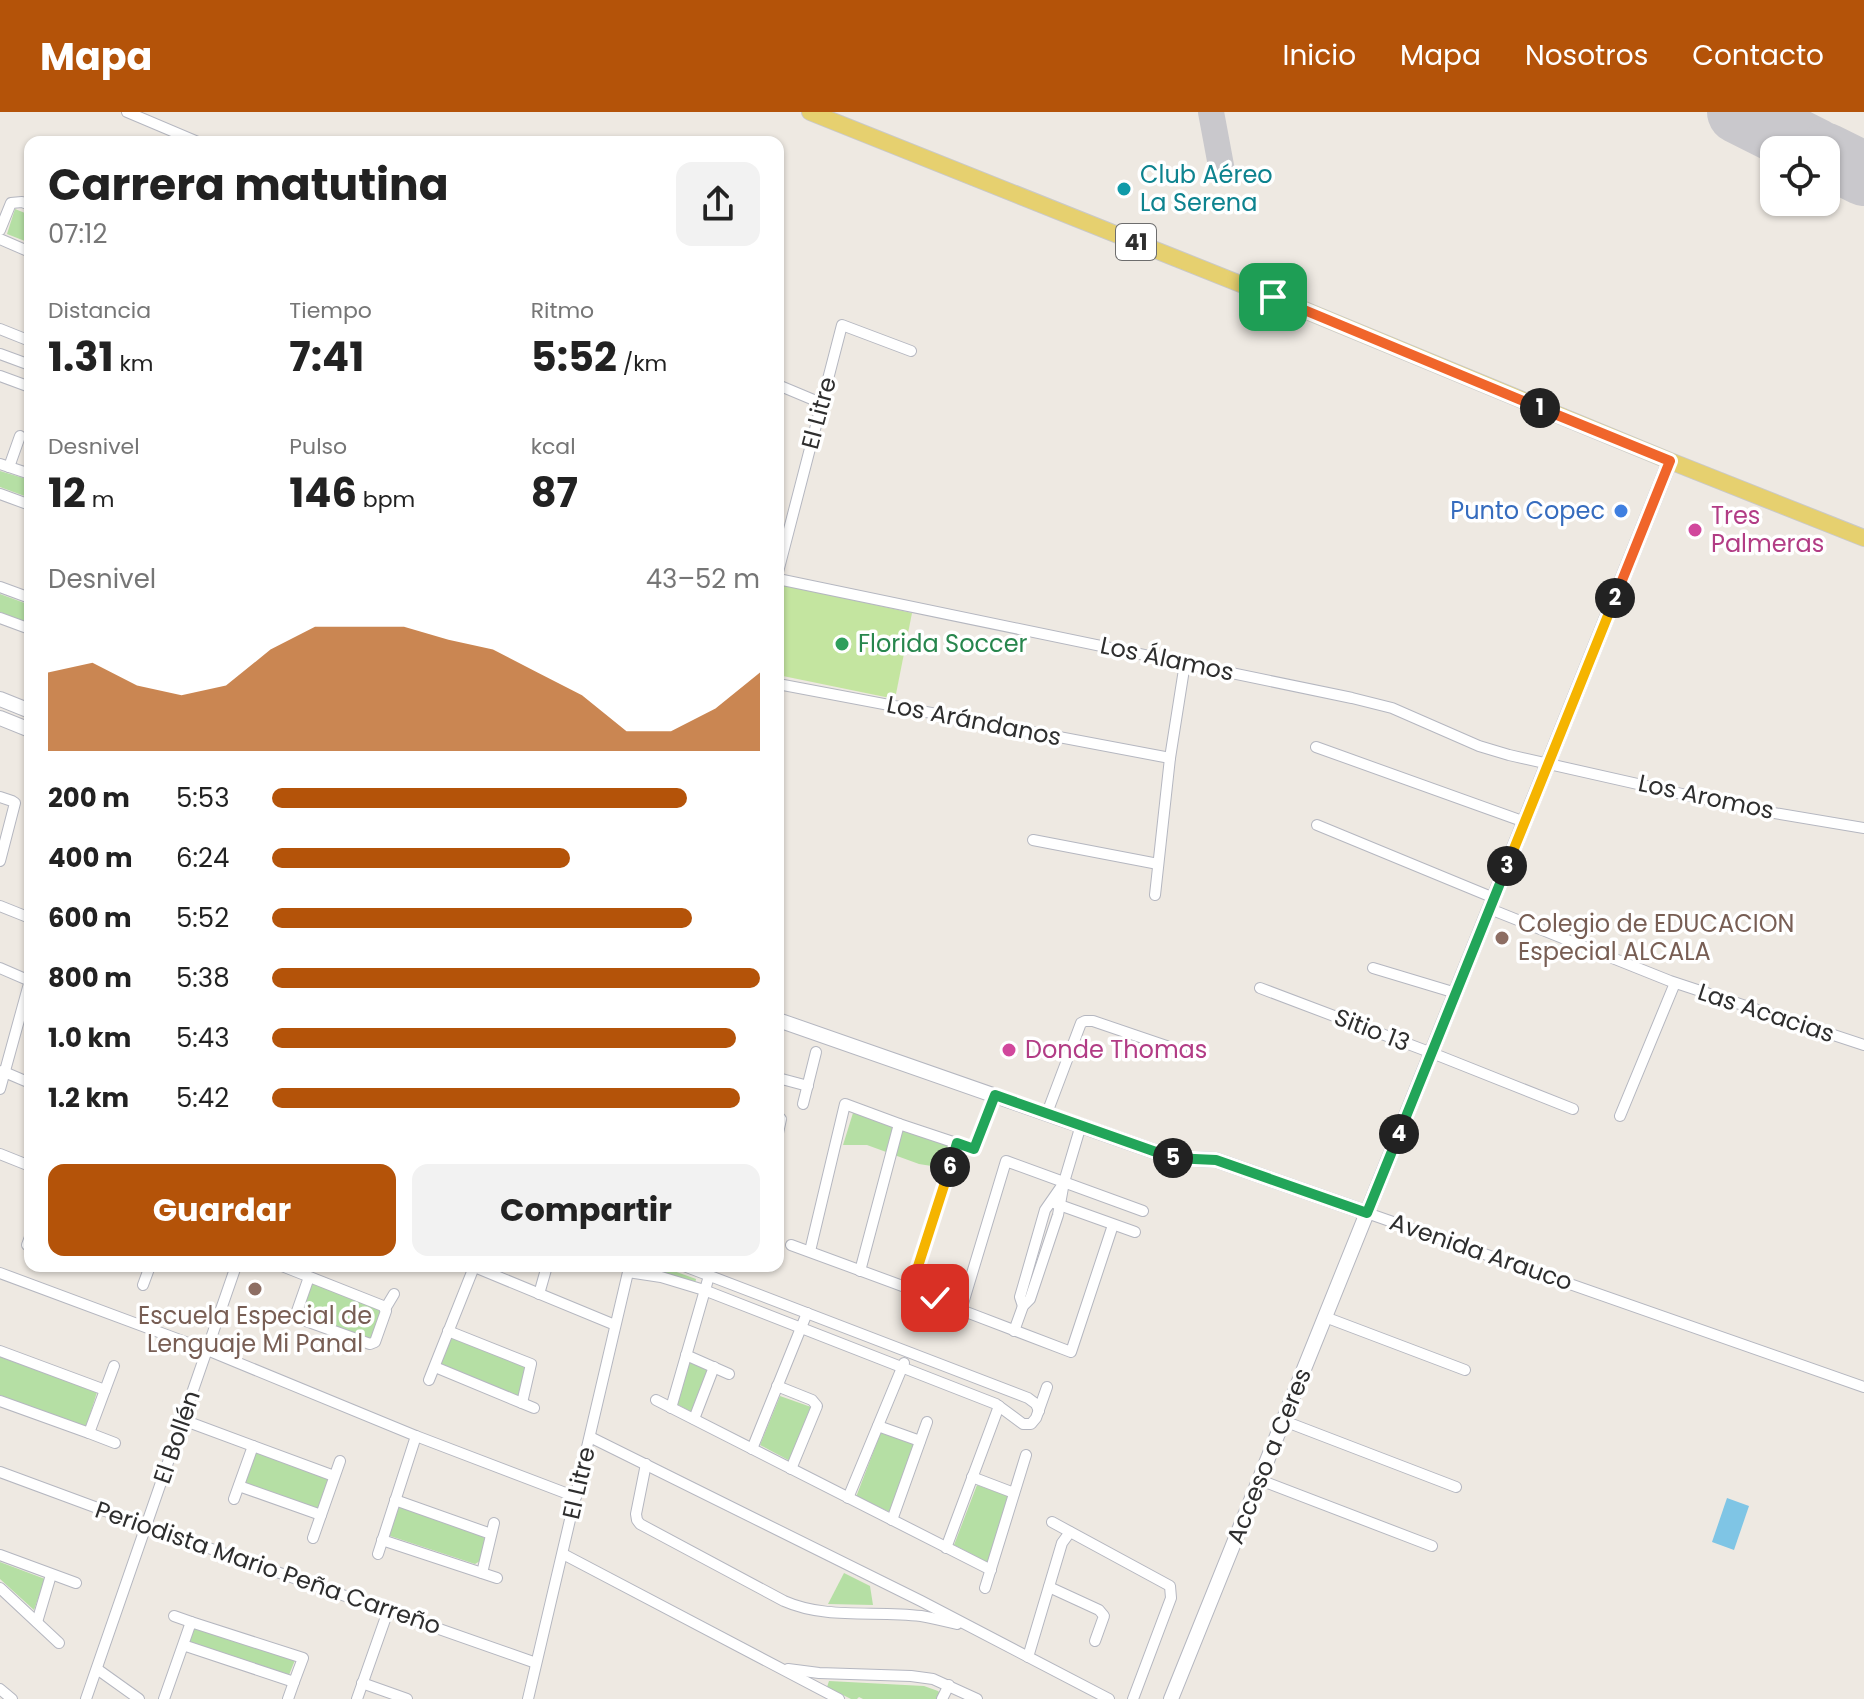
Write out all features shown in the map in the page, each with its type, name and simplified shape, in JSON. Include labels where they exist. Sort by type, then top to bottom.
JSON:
[{"type":"main road","name":"41","points":[[810,112],[1864,538]]},
{"type":"street","points":[[127,112],[184,136]]},
{"type":"street","points":[[0,230],[11,203],[24,203]]},
{"type":"street","points":[[0,239],[24,249]]},
{"type":"street","name":"El Litre","points":[[784,548],[842,325],[911,351]]},
{"type":"street","points":[[0,329],[24,339]]},
{"type":"street","points":[[0,354],[24,363]]},
{"type":"street","points":[[0,376],[24,385]]},
{"type":"street","points":[[784,388],[821,403]]},
{"type":"street","points":[[20,436],[4,465],[24,472]]},
{"type":"street","name":"Acceso a Ceres","points":[[1171,1699],[1670,461]]},
{"type":"street","points":[[0,494],[24,503]]},
{"type":"street","name":"Los Álamos","points":[[784,580],[1352,698],[1392,708],[1479,746],[1549,762]]},
{"type":"street","points":[[0,587],[24,596]]},
{"type":"street","points":[[0,618],[24,627]]},
{"type":"street","points":[[1155,895],[1170,758],[1185,663]]},
{"type":"street","name":"Los Arándanos","points":[[784,685],[1170,758]]},
{"type":"street","points":[[0,699],[24,709]]},
{"type":"street","points":[[0,718],[24,728]]},
{"type":"street","points":[[1316,747],[1525,822]]},
{"type":"street","name":"Los Aromos","points":[[1549,762],[1744,808],[1864,828]]},
{"type":"street","points":[[0,797],[15,803],[0,861]]},
{"type":"street","name":"Las Acacias","points":[[1317,825],[1675,983],[1864,1045]]},
{"type":"street","points":[[1033,840],[1158,864]]},
{"type":"street","points":[[0,906],[24,916]]},
{"type":"street","points":[[0,968],[24,978]]},
{"type":"street","points":[[1373,968],[1456,993]]},
{"type":"street","points":[[1620,1116],[1675,983]]},
{"type":"street","name":"Sitio 13","points":[[1260,988],[1573,1109]]},
{"type":"street","points":[[0,1089],[3,1072],[24,1017]]},
{"type":"street","points":[[1047,1113],[1081,1023],[1085,1021],[1181,1051]]},
{"type":"street","name":"Avenida Arauco","points":[[784,1022],[1173,1158],[1216,1160],[1864,1387]]},
{"type":"street","points":[[803,1104],[816,1052]]},
{"type":"street","points":[[3,1072],[24,1081]]},
{"type":"street","points":[[784,1080],[808,1086]]},
{"type":"street","points":[[810,1251],[845,1104],[974,1149],[995,1095]]},
{"type":"street","points":[[860,1271],[899,1124]]},
{"type":"street","points":[[1014,1331],[1023,1306],[1030,1299],[1058,1215],[1055,1203],[1081,1125]]},
{"type":"street","points":[[911,1288],[957,1143]]},
{"type":"street","points":[[0,1154],[24,1164]]},
{"type":"street","points":[[1113,1225],[1071,1352],[961,1310],[1006,1161],[1143,1211]]},
{"type":"street","points":[[1055,1203],[1135,1232]]},
{"type":"street","points":[[791,1245],[935,1298]]},
{"type":"street","points":[[143,1285],[148,1272]]},
{"type":"street","name":"El Bollén","points":[[86,1699],[234,1272]]},
{"type":"street","points":[[297,1272],[383,1306],[386,1310]]},
{"type":"street","points":[[429,1380],[471,1272]]},
{"type":"street","points":[[487,1272],[615,1325]]},
{"type":"street","points":[[539,1294],[545,1272]]},
{"type":"street","name":"El Litre","points":[[528,1699],[627,1272]]},
{"type":"street","points":[[640,1272],[704,1290],[902,1366],[999,1406],[1023,1424],[1031,1424],[1036,1418],[1047,1387]]},
{"type":"street","points":[[699,1272],[1028,1398],[1039,1411]]},
{"type":"street","points":[[0,1273],[207,1350],[416,1436],[576,1497]]},
{"type":"street","points":[[671,1408],[709,1276]]},
{"type":"street","points":[[309,1277],[295,1317],[370,1344],[375,1342],[394,1294]]},
{"type":"street","points":[[752,1449],[807,1313]]},
{"type":"street","points":[[1325,1317],[1465,1370]]},
{"type":"street","points":[[448,1331],[528,1363]]},
{"type":"street","points":[[522,1403],[533,1349]]},
{"type":"street","points":[[0,1351],[105,1390]]},
{"type":"street","points":[[848,1498],[908,1352]]},
{"type":"street","points":[[686,1355],[729,1374]]},
{"type":"street","points":[[89,1433],[114,1366]]},
{"type":"street","points":[[435,1367],[534,1408]]},
{"type":"street","points":[[694,1419],[714,1367]]},
{"type":"street","points":[[777,1386],[812,1400],[817,1406],[791,1469]]},
{"type":"street","points":[[656,1400],[991,1570]]},
{"type":"street","points":[[0,1401],[115,1443]]},
{"type":"street","points":[[946,1548],[999,1406]]},
{"type":"street","points":[[183,1420],[334,1476]]},
{"type":"street","points":[[1284,1421],[1456,1487]]},
{"type":"street","points":[[892,1520],[927,1422]]},
{"type":"street","points":[[878,1426],[920,1441]]},
{"type":"street","points":[[378,1554],[416,1436]]},
{"type":"street","points":[[590,1437],[921,1601],[1109,1699]]},
{"type":"street","points":[[234,1499],[253,1446]]},
{"type":"street","points":[[985,1588],[1026,1455]]},
{"type":"street","points":[[313,1538],[340,1461]]},
{"type":"street","points":[[646,1464],[636,1514],[640,1524],[797,1607],[826,1612],[920,1616],[974,1629]]},
{"type":"street","name":"Periodista Mario Peña Carreño","points":[[0,1472],[536,1663]]},
{"type":"street","points":[[972,1477],[1014,1493]]},
{"type":"street","points":[[1260,1480],[1432,1546]]},
{"type":"street","points":[[239,1486],[321,1515]]},
{"type":"street","points":[[395,1500],[492,1528],[482,1573]]},
{"type":"street","points":[[1052,1522],[1170,1586],[1171,1598],[1133,1699]]},
{"type":"street","points":[[1028,1657],[1062,1543],[1070,1532]]},
{"type":"street","points":[[382,1540],[497,1578]]},
{"type":"street","points":[[563,1554],[839,1699]]},
{"type":"street","points":[[0,1555],[76,1583]]},
{"type":"street","points":[[37,1622],[51,1575]]},
{"type":"street","points":[[1049,1587],[1099,1610],[1104,1616],[1095,1641]]},
{"type":"street","points":[[0,1588],[59,1643]]},
{"type":"street","points":[[920,1616],[923,1609],[921,1601]]},
{"type":"street","points":[[357,1699],[388,1611]]},
{"type":"street","points":[[174,1616],[303,1658],[288,1699]]},
{"type":"street","points":[[164,1699],[191,1622]]},
{"type":"street","points":[[183,1645],[294,1682]]},
{"type":"street","points":[[779,1668],[933,1679],[977,1699]]},
{"type":"street","points":[[97,1669],[139,1699]]},
{"type":"street","points":[[362,1683],[407,1699]]},
{"type":"street","points":[[942,1699],[949,1685]]},
{"type":"street","points":[[0,1689],[12,1699]]},
{"type":"green space","points":[[15,209],[24,213],[24,241],[7,234]]},
{"type":"green space","points":[[0,471],[24,478],[24,496],[0,487]]},
{"type":"green space","name":"Florida Soccer","points":[[784,585],[912,613],[895,699],[784,676]]},
{"type":"green space","points":[[0,594],[24,603],[24,622],[0,612]]},
{"type":"green space","points":[[853,1113],[953,1143],[944,1168],[919,1164],[867,1145],[843,1145]]},
{"type":"green space","points":[[650,1272],[677,1272],[696,1279],[695,1284]]},
{"type":"green space","points":[[314,1282],[379,1308],[383,1313],[374,1339],[369,1341],[303,1316],[301,1313],[309,1286]]},
{"type":"green space","points":[[455,1337],[524,1365],[526,1370],[520,1395],[516,1397],[441,1368],[450,1338]]},
{"type":"green space","points":[[0,1356],[97,1392],[86,1428],[0,1395]]},
{"type":"green space","points":[[689,1361],[709,1370],[691,1412],[677,1404]]},
{"type":"green space","points":[[780,1396],[811,1407],[790,1461],[760,1445]]},
{"type":"green space","points":[[881,1432],[915,1445],[890,1512],[856,1497]]},
{"type":"green space","points":[[253,1453],[326,1476],[329,1481],[320,1506],[315,1510],[243,1482]]},
{"type":"green space","points":[[977,1485],[1008,1496],[989,1563],[954,1545]]},
{"type":"green space","points":[[403,1506],[482,1535],[485,1540],[480,1561],[475,1564],[390,1536],[396,1507]]},
{"type":"green space","points":[[0,1562],[45,1579],[34,1610],[0,1579]]},
{"type":"green space","points":[[844,1573],[870,1586],[873,1605],[828,1604]]},
{"type":"green space","points":[[194,1627],[295,1660],[289,1675],[189,1642]]},
{"type":"green space","points":[[829,1681],[924,1686],[942,1695],[940,1699],[851,1699],[827,1687]]},
{"type":"water","points":[[1727,1498],[1749,1506],[1734,1550],[1712,1542]]},
{"type":"taxiway","points":[[1211,112],[1222,171]]},
{"type":"runway","points":[[1739,112],[1787,136]]},
{"type":"runway","points":[[1840,162],[1864,174]]},
{"type":"place","name":"Club Aéreo La Serena","points":[[1124,189]]},
{"type":"place","name":"Punto Copec","points":[[1621,511]]},
{"type":"place","name":"Tres Palmeras","points":[[1695,530]]},
{"type":"place","name":"Florida Soccer","points":[[842,644]]},
{"type":"place","name":"Colegio de EDUCACION Especial ALCALA","points":[[1502,938]]},
{"type":"place","name":"Donde Thomas","points":[[1009,1050]]},
{"type":"place","name":"Escuela Especial de Lenguaje Mi Panal","points":[[255,1289]]},
{"type":"route","points":[[935,1298],[911,1288],[957,1143],[974,1149],[995,1095],[1173,1158],[1216,1160],[1367,1213],[1670,461],[1273,297]]}]
